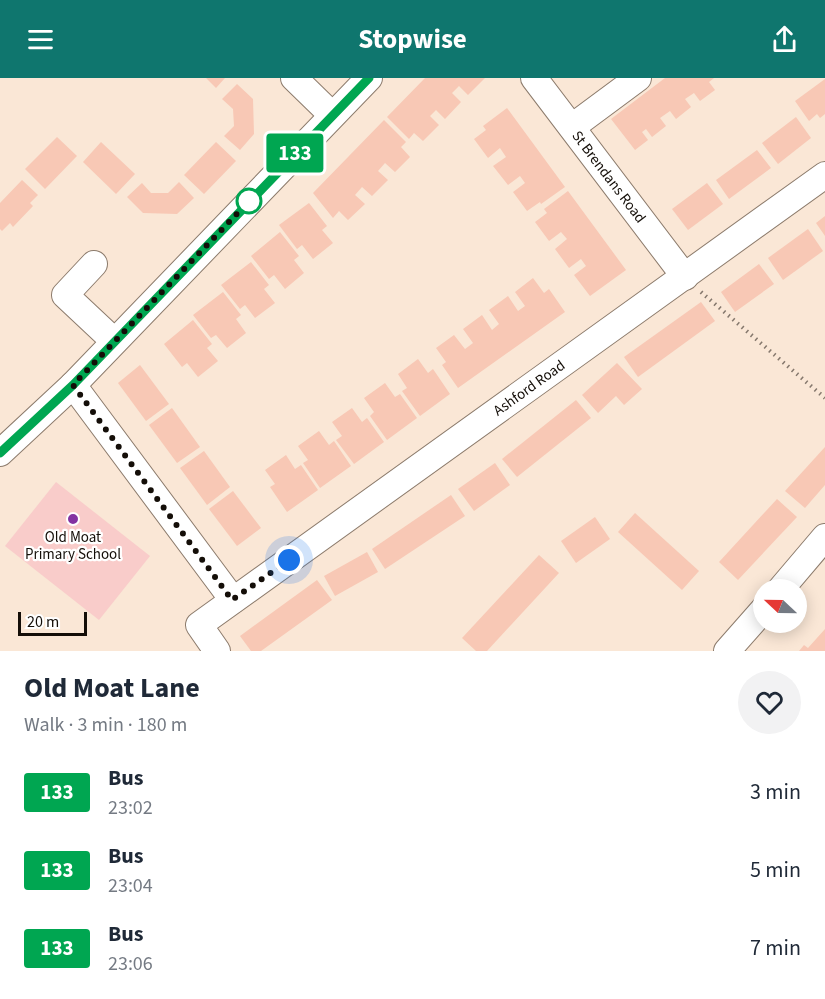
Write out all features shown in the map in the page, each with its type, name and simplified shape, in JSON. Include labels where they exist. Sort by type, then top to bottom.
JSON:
[{"type":"street","points":[[294,78],[332,115]]},
{"type":"street","points":[[0,453],[73,385],[369,78]]},
{"type":"street","name":"St Brendans Road","points":[[534,78],[685,277]]},
{"type":"street","points":[[572,127],[638,78]]},
{"type":"street","name":"Ashford Road","points":[[217,651],[199,625],[825,175]]},
{"type":"street","points":[[94,264],[64,295],[114,341]]},
{"type":"street","points":[[73,385],[232,600]]},
{"type":"street","points":[[789,579],[825,537]]},
{"type":"street","points":[[727,651],[753,621]]},
{"type":"path","points":[[685,277],[825,398]]},
{"type":"shaded area","points":[[56,482],[150,556],[99,620],[5,546]]},
{"type":"building","points":[[206,78],[225,78],[216,88]]},
{"type":"building","points":[[425,78],[485,78],[468,95],[459,86],[452,93],[461,102],[445,119],[436,110],[430,116],[439,125],[423,141],[414,133],[409,139],[387,117]]},
{"type":"building","points":[[665,78],[714,78],[709,82],[715,90],[700,101],[694,93],[685,99],[691,107],[676,119],[670,111],[660,118],[666,126],[652,137],[646,129],[642,132],[648,140],[635,150],[611,119]]},
{"type":"building","points":[[825,79],[825,114],[820,118],[817,114],[809,121],[795,101]]},
{"type":"building","points":[[237,84],[253,99],[254,134],[240,150],[224,136],[234,126],[233,109],[222,99]]},
{"type":"building","points":[[507,108],[565,187],[527,211],[513,192],[525,183],[520,176],[508,185],[493,166],[506,157],[500,148],[488,158],[474,139],[486,130],[483,126]]},
{"type":"building","points":[[796,117],[811,138],[778,164],[762,143]]},
{"type":"building","points":[[384,120],[406,142],[401,147],[410,157],[395,172],[385,163],[378,171],[388,180],[372,196],[362,187],[355,195],[365,204],[348,220],[339,211],[333,218],[313,193]]},
{"type":"building","points":[[57,137],[77,156],[45,189],[25,169]]},
{"type":"building","points":[[101,142],[135,174],[116,194],[83,162]]},
{"type":"building","points":[[216,142],[236,161],[204,194],[184,175]]},
{"type":"building","points":[[757,150],[771,168],[729,199],[716,180]]},
{"type":"building","points":[[22,180],[38,195],[30,203],[33,206],[13,227],[10,223],[2,231],[0,229],[0,203]]},
{"type":"building","points":[[179,182],[194,198],[177,214],[143,213],[127,197],[142,183],[151,193],[168,193]]},
{"type":"building","points":[[707,183],[723,204],[688,230],[672,209]]},
{"type":"building","points":[[568,191],[626,270],[590,296],[574,275],[586,266],[581,259],[569,268],[555,249],[567,239],[561,232],[549,241],[535,222],[547,213],[544,209]]},
{"type":"building","points":[[309,203],[327,226],[322,230],[333,243],[313,259],[302,245],[297,249],[279,225]]},
{"type":"building","points":[[825,216],[825,236],[816,223]]},
{"type":"building","points":[[808,229],[823,251],[783,280],[768,258]]},
{"type":"building","points":[[280,232],[299,256],[294,260],[304,273],[285,289],[274,275],[269,279],[251,256]]},
{"type":"building","points":[[251,262],[269,285],[264,289],[275,303],[255,318],[245,305],[240,309],[221,285]]},
{"type":"building","points":[[759,264],[774,284],[735,312],[721,292]]},
{"type":"building","points":[[533,278],[544,293],[549,289],[565,312],[458,388],[442,365],[446,362],[436,348],[454,335],[465,349],[473,343],[463,329],[482,315],[492,330],[499,324],[489,310],[508,296],[518,311],[525,306],[515,292]]},
{"type":"building","points":[[223,292],[241,315],[236,319],[246,333],[227,348],[216,335],[211,338],[193,315]]},
{"type":"building","points":[[701,302],[715,321],[638,377],[624,357]]},
{"type":"building","points":[[193,320],[212,344],[207,348],[218,361],[198,377],[187,363],[182,367],[164,344]]},
{"type":"building","points":[[418,359],[428,373],[433,369],[450,394],[420,416],[402,391],[407,388],[398,374]]},
{"type":"building","points":[[617,363],[642,389],[624,405],[616,396],[598,413],[582,395]]},
{"type":"building","points":[[140,365],[169,404],[146,421],[118,383]]},
{"type":"building","points":[[385,383],[395,397],[400,394],[417,418],[387,440],[370,416],[374,412],[364,398]]},
{"type":"building","points":[[576,400],[591,418],[517,477],[502,459]]},
{"type":"building","points":[[172,408],[200,447],[177,463],[149,425]]},
{"type":"building","points":[[352,408],[362,422],[367,418],[384,442],[354,464],[336,440],[342,436],[332,422]]},
{"type":"building","points":[[319,431],[329,445],[334,441],[351,466],[320,488],[303,463],[308,460],[298,446]]},
{"type":"building","points":[[825,447],[825,485],[805,508],[785,491]]},
{"type":"building","points":[[204,451],[230,487],[207,505],[180,468]]},
{"type":"building","points":[[286,455],[295,469],[301,465],[318,490],[287,512],[270,487],[275,484],[265,470]]},
{"type":"building","points":[[495,463],[510,485],[474,511],[458,489]]},
{"type":"building","points":[[233,491],[261,528],[237,546],[209,509]]},
{"type":"building","points":[[451,495],[465,516],[385,569],[372,549]]},
{"type":"building","points":[[777,499],[797,517],[738,580],[719,562]]},
{"type":"building","points":[[635,513],[699,571],[682,590],[618,532]]},
{"type":"building","points":[[595,517],[610,539],[576,563],[561,541]]},
{"type":"building","points":[[367,552],[378,572],[335,596],[324,576]]},
{"type":"building","points":[[539,555],[559,573],[487,651],[476,651],[462,638]]},
{"type":"building","points":[[317,580],[332,600],[261,651],[251,651],[240,636]]},
{"type":"building","points":[[825,629],[825,651],[799,651],[804,645],[808,648]]},
{"type":"bus line","name":"133","points":[[0,453],[73,385],[369,78]]},
{"type":"place","name":"Old Moat Primary School","points":[[73,519]]},
{"type":"route","points":[[249,201],[254,196],[73,385],[232,600],[289,560]]}]
